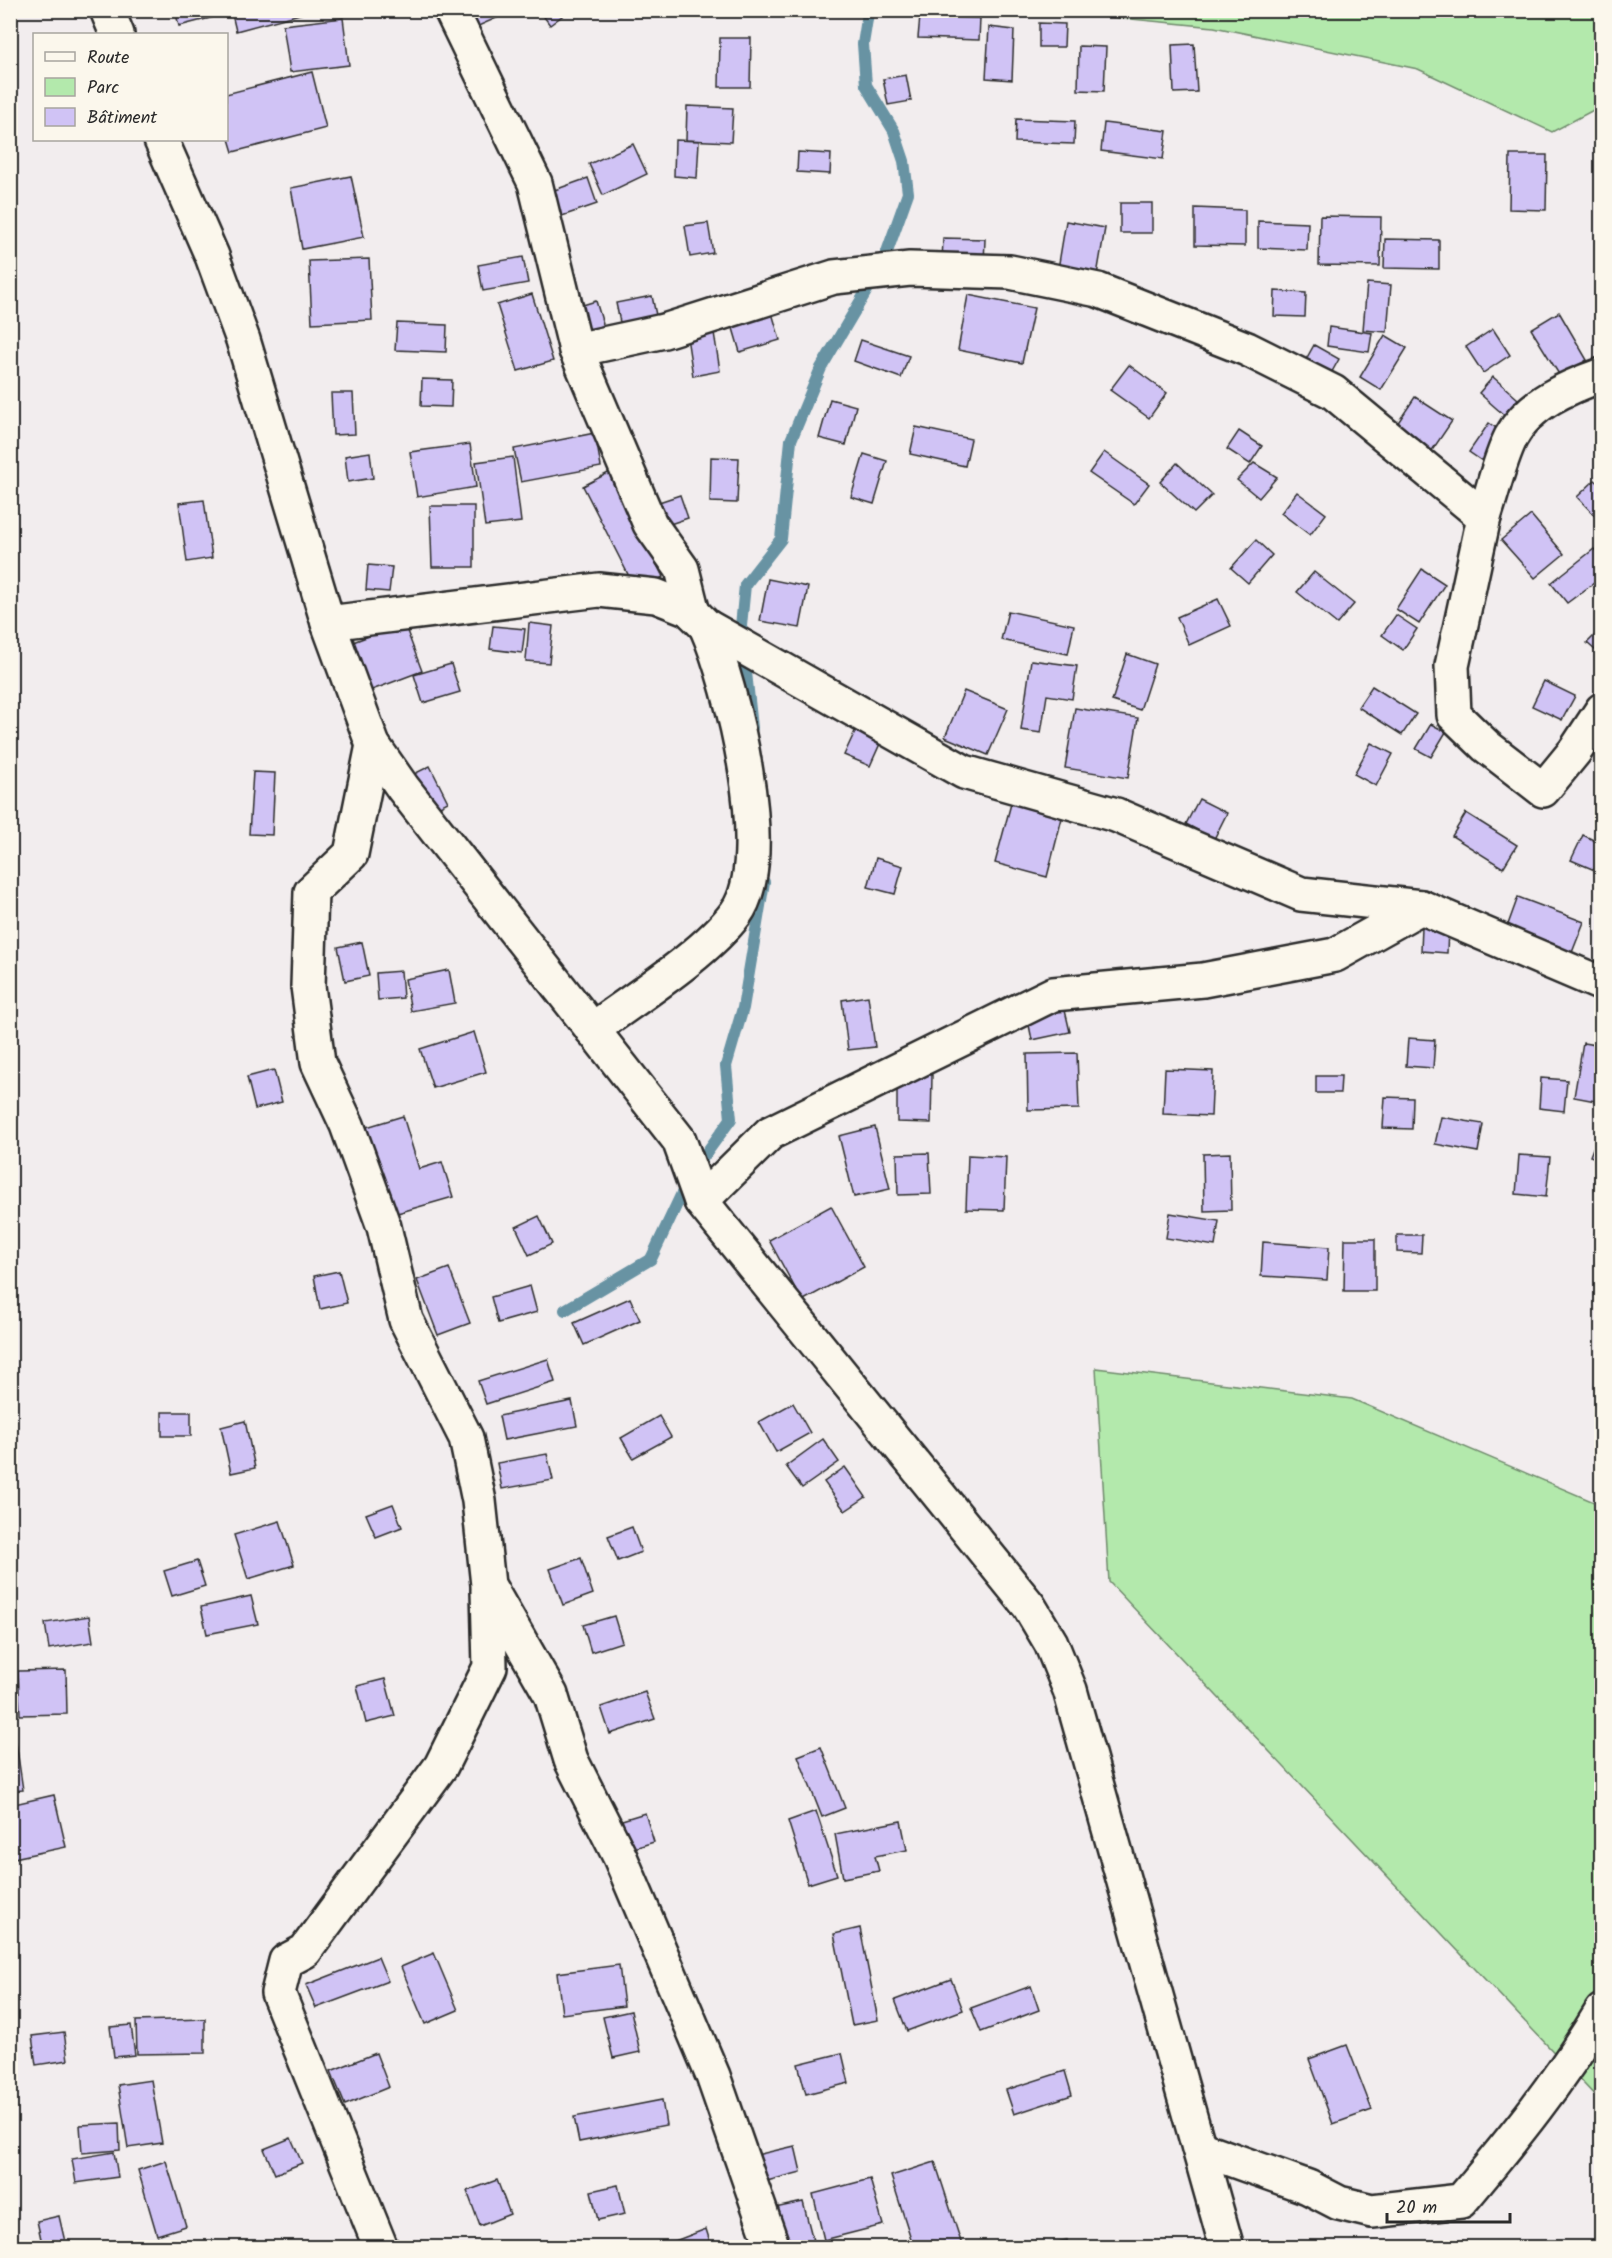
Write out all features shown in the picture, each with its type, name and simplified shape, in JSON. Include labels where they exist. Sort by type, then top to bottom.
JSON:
[{"type":"street","points":[[107,10],[117,33]]},
{"type":"street","points":[[451,10],[535,183],[576,350],[650,524],[682,569],[699,620],[720,659],[736,715],[752,828],[750,879],[738,910],[717,936],[592,1029]]},
{"type":"street","points":[[161,141],[212,256],[243,340],[328,623],[373,745],[679,1140],[701,1201],[1029,1606],[1051,1643],[1070,1690],[1227,2247]]},
{"type":"street","points":[[576,350],[664,331],[834,277],[910,269],[1010,272],[1098,290],[1247,349],[1333,392],[1484,517]]},
{"type":"street","points":[[1602,375],[1568,386],[1538,406],[1512,436],[1484,517],[1452,666],[1454,716],[1486,746],[1543,790],[1575,752],[1602,710]]},
{"type":"street","points":[[328,623],[599,590],[656,596],[964,772],[1116,815],[1301,894],[1421,907],[1602,984]]},
{"type":"street","points":[[373,745],[351,854],[311,892],[309,997],[318,1063],[347,1125],[384,1227],[406,1320],[466,1438],[479,1501],[488,1585],[490,1667],[441,1766],[305,1951],[286,1961],[278,1993],[381,2247]]},
{"type":"street","points":[[701,1201],[770,1133],[1053,994],[1203,980],[1335,955],[1421,907]]},
{"type":"street","points":[[488,1585],[551,1695],[571,1760],[620,1857],[713,2076],[773,2247]]},
{"type":"street","points":[[1200,2148],[1308,2187],[1339,2203],[1372,2211],[1461,2201],[1531,2118],[1577,2052],[1602,2010]]},
{"type":"green space","points":[[1048,11],[1601,11],[1601,106],[1552,132],[1418,69],[1214,27]]},
{"type":"green space","points":[[1096,1368],[1352,1399],[1601,1505],[1601,2102],[1109,1582]]},
{"type":"building","points":[[175,10],[220,10],[222,15],[179,26]]},
{"type":"building","points":[[231,10],[315,10],[236,31]]},
{"type":"building","points":[[469,10],[506,10],[508,13],[476,27]]},
{"type":"building","points":[[539,10],[570,10],[550,25]]},
{"type":"building","points":[[920,16],[980,18],[979,40],[918,38]]},
{"type":"building","points":[[343,18],[349,65],[290,72],[283,25]]},
{"type":"building","points":[[1039,23],[1065,24],[1064,47],[1039,47]]},
{"type":"building","points":[[989,27],[1014,30],[1012,80],[986,78]]},
{"type":"building","points":[[720,38],[751,38],[750,87],[719,87]]},
{"type":"building","points":[[1194,44],[1197,92],[1174,93],[1172,45]]},
{"type":"building","points":[[1079,46],[1106,47],[1104,91],[1078,90]]},
{"type":"building","points":[[312,72],[326,128],[233,152],[228,136],[228,93]]},
{"type":"building","points":[[906,75],[911,101],[888,105],[883,79]]},
{"type":"building","points":[[687,106],[733,108],[731,142],[686,140]]},
{"type":"building","points":[[1016,119],[1075,121],[1074,144],[1015,142]]},
{"type":"building","points":[[1104,123],[1167,131],[1163,159],[1101,151]]},
{"type":"building","points":[[675,140],[699,141],[697,178],[674,176]]},
{"type":"building","points":[[633,144],[647,174],[603,195],[589,164]]},
{"type":"building","points":[[798,152],[831,154],[830,174],[797,172]]},
{"type":"building","points":[[1510,155],[1547,155],[1546,210],[1509,209]]},
{"type":"building","points":[[351,176],[364,237],[302,249],[291,188]]},
{"type":"building","points":[[588,178],[597,204],[559,217],[549,192]]},
{"type":"building","points":[[1120,203],[1152,203],[1152,233],[1120,233]]},
{"type":"building","points":[[1195,208],[1245,210],[1245,246],[1195,245]]},
{"type":"building","points":[[1320,216],[1381,217],[1380,266],[1319,265]]},
{"type":"building","points":[[1066,221],[1105,228],[1095,287],[1056,281]]},
{"type":"building","points":[[1258,221],[1308,223],[1307,250],[1258,248]]},
{"type":"building","points":[[708,223],[713,253],[690,257],[685,226]]},
{"type":"building","points":[[943,238],[985,239],[984,263],[942,263]]},
{"type":"building","points":[[1385,239],[1439,240],[1439,269],[1384,268]]},
{"type":"building","points":[[523,257],[528,283],[483,291],[478,265]]},
{"type":"building","points":[[369,259],[372,320],[312,323],[309,261]]},
{"type":"building","points":[[1367,283],[1391,285],[1387,332],[1363,330]]},
{"type":"building","points":[[1275,291],[1306,293],[1305,317],[1274,316]]},
{"type":"building","points":[[532,294],[553,361],[518,371],[497,305]]},
{"type":"building","points":[[968,295],[1034,308],[1022,363],[958,350]]},
{"type":"building","points":[[652,296],[657,320],[621,327],[616,303]]},
{"type":"building","points":[[596,301],[606,334],[583,342],[573,308]]},
{"type":"building","points":[[770,306],[780,340],[740,352],[730,318]]},
{"type":"building","points":[[1559,312],[1587,360],[1560,376],[1531,329]]},
{"type":"building","points":[[712,320],[720,371],[693,376],[685,324]]},
{"type":"building","points":[[397,323],[447,325],[446,352],[395,350]]},
{"type":"building","points":[[1329,327],[1372,333],[1369,352],[1327,346]]},
{"type":"building","points":[[1493,329],[1510,355],[1483,373],[1466,347]]},
{"type":"building","points":[[1385,335],[1407,348],[1381,390],[1360,377]]},
{"type":"building","points":[[861,340],[909,356],[901,378],[854,361]]},
{"type":"building","points":[[1314,345],[1339,359],[1329,377],[1304,363]]},
{"type":"building","points":[[1129,365],[1167,393],[1149,418],[1110,390]]},
{"type":"building","points":[[1493,377],[1518,399],[1504,415],[1479,393]]},
{"type":"building","points":[[422,379],[452,380],[451,407],[421,406]]},
{"type":"building","points":[[331,393],[353,393],[355,434],[333,435]]},
{"type":"building","points":[[1415,397],[1452,421],[1431,452],[1395,427]]},
{"type":"building","points":[[830,399],[856,406],[846,445],[819,438]]},
{"type":"building","points":[[1489,423],[1508,436],[1488,465],[1469,452]]},
{"type":"building","points":[[916,427],[971,439],[965,466],[910,454]]},
{"type":"building","points":[[1239,431],[1262,446],[1250,464],[1227,449]]},
{"type":"building","points":[[595,433],[601,467],[521,482],[514,449]]},
{"type":"building","points":[[470,444],[476,487],[417,497],[410,452]]},
{"type":"building","points":[[370,452],[373,478],[348,482],[345,456]]},
{"type":"building","points":[[1104,452],[1149,484],[1134,504],[1089,473]]},
{"type":"building","points":[[864,454],[887,461],[874,504],[851,497]]},
{"type":"building","points":[[513,457],[521,522],[485,526],[476,462]]},
{"type":"building","points":[[711,457],[739,458],[737,503],[710,502]]},
{"type":"building","points":[[1177,463],[1212,495],[1194,513],[1160,482]]},
{"type":"building","points":[[1254,463],[1277,477],[1259,498],[1237,480]]},
{"type":"building","points":[[610,472],[663,577],[636,590],[583,486]]},
{"type":"building","points":[[1595,480],[1602,486],[1602,523],[1577,497]]},
{"type":"building","points":[[1297,492],[1326,514],[1310,535],[1281,513]]},
{"type":"building","points":[[680,495],[688,518],[664,526],[656,503]]},
{"type":"building","points":[[204,500],[212,558],[187,562],[179,503]]},
{"type":"building","points":[[430,506],[474,506],[474,567],[432,567]]},
{"type":"building","points":[[1531,515],[1564,554],[1535,578],[1501,540]]},
{"type":"building","points":[[1256,540],[1272,555],[1248,583],[1231,568]]},
{"type":"building","points":[[1594,549],[1602,558],[1602,577],[1567,603],[1551,583]]},
{"type":"building","points":[[368,565],[392,567],[389,592],[366,590]]},
{"type":"building","points":[[1422,569],[1445,584],[1419,624],[1396,609]]},
{"type":"building","points":[[1314,572],[1354,604],[1337,624],[1297,592]]},
{"type":"building","points":[[768,579],[808,587],[800,628],[760,621]]},
{"type":"building","points":[[1218,599],[1231,626],[1189,645],[1177,617]]},
{"type":"building","points":[[1008,611],[1074,625],[1068,654],[1001,640]]},
{"type":"building","points":[[1396,615],[1417,629],[1403,650],[1382,635]]},
{"type":"building","points":[[404,623],[422,671],[364,693],[345,645]]},
{"type":"building","points":[[529,623],[553,626],[549,663],[526,661]]},
{"type":"building","points":[[493,626],[525,629],[522,653],[490,649]]},
{"type":"building","points":[[1602,628],[1602,656],[1587,643]]},
{"type":"building","points":[[1127,654],[1155,664],[1140,710],[1112,701]]},
{"type":"building","points":[[1031,660],[1077,666],[1072,699],[1047,695],[1041,733],[1021,730]]},
{"type":"building","points":[[451,664],[460,692],[423,703],[414,675]]},
{"type":"building","points":[[1544,681],[1575,696],[1562,720],[1532,706]]},
{"type":"building","points":[[1372,686],[1416,714],[1402,735],[1358,707]]},
{"type":"building","points":[[964,691],[1008,709],[988,755],[945,737]]},
{"type":"building","points":[[1075,708],[1138,718],[1128,778],[1065,768]]},
{"type":"building","points":[[1431,724],[1446,732],[1431,757],[1416,749]]},
{"type":"building","points":[[858,725],[883,737],[870,766],[844,755]]},
{"type":"building","points":[[1371,743],[1393,754],[1376,786],[1354,774]]},
{"type":"building","points":[[430,766],[448,802],[426,813],[408,777]]},
{"type":"building","points":[[253,772],[275,773],[272,835],[249,834]]},
{"type":"building","points":[[1199,799],[1227,813],[1214,839],[1186,824]]},
{"type":"building","points":[[1012,800],[1063,814],[1047,877],[995,863]]},
{"type":"building","points":[[1466,813],[1517,845],[1503,868],[1452,836]]},
{"type":"building","points":[[1583,835],[1602,844],[1602,861],[1597,871],[1571,860]]},
{"type":"building","points":[[876,858],[903,866],[895,894],[868,887]]},
{"type":"building","points":[[1518,897],[1584,922],[1571,955],[1506,930]]},
{"type":"building","points":[[1422,927],[1448,928],[1447,953],[1421,951]]},
{"type":"building","points":[[362,942],[369,976],[345,981],[338,947]]},
{"type":"building","points":[[449,970],[455,1003],[411,1011],[405,979]]},
{"type":"building","points":[[401,971],[403,998],[378,1000],[376,973]]},
{"type":"building","points":[[868,996],[875,1047],[848,1050],[842,1000]]},
{"type":"building","points":[[1064,1006],[1070,1032],[1032,1040],[1027,1015]]},
{"type":"building","points":[[474,1032],[486,1072],[433,1088],[420,1049]]},
{"type":"building","points":[[1408,1038],[1435,1040],[1433,1068],[1406,1066]]},
{"type":"building","points":[[1583,1043],[1602,1046],[1601,1102],[1574,1097]]},
{"type":"building","points":[[1077,1053],[1079,1109],[1028,1110],[1027,1054]]},
{"type":"building","points":[[1165,1069],[1213,1071],[1211,1116],[1163,1114]]},
{"type":"building","points":[[274,1070],[282,1102],[255,1109],[247,1077]]},
{"type":"building","points":[[897,1074],[932,1075],[931,1123],[897,1122]]},
{"type":"building","points":[[1316,1076],[1341,1076],[1340,1093],[1316,1093]]},
{"type":"building","points":[[1541,1078],[1567,1080],[1564,1111],[1539,1108]]},
{"type":"building","points":[[1385,1097],[1413,1098],[1412,1129],[1383,1128]]},
{"type":"building","points":[[403,1116],[419,1169],[442,1162],[453,1197],[387,1216],[360,1129]]},
{"type":"building","points":[[1441,1117],[1483,1124],[1478,1152],[1435,1144]]},
{"type":"building","points":[[1602,1125],[1602,1160],[1590,1156]]},
{"type":"building","points":[[875,1127],[890,1189],[854,1197],[839,1136]]},
{"type":"building","points":[[929,1153],[931,1194],[898,1195],[897,1154]]},
{"type":"building","points":[[1230,1153],[1231,1210],[1204,1211],[1203,1154]]},
{"type":"building","points":[[968,1155],[1006,1157],[1004,1210],[966,1209]]},
{"type":"building","points":[[1519,1155],[1550,1157],[1546,1197],[1516,1194]]},
{"type":"building","points":[[831,1206],[864,1267],[802,1301],[769,1240]]},
{"type":"building","points":[[1170,1213],[1219,1221],[1215,1246],[1166,1238]]},
{"type":"building","points":[[539,1216],[552,1244],[529,1255],[516,1227]]},
{"type":"building","points":[[1397,1235],[1422,1235],[1421,1253],[1397,1252]]},
{"type":"building","points":[[1345,1239],[1375,1239],[1375,1291],[1344,1291]]},
{"type":"building","points":[[1263,1242],[1329,1247],[1327,1280],[1261,1276]]},
{"type":"building","points":[[449,1268],[470,1323],[438,1335],[417,1280]]},
{"type":"building","points":[[339,1271],[347,1303],[320,1309],[314,1276]]},
{"type":"building","points":[[530,1286],[537,1312],[498,1323],[491,1297]]},
{"type":"building","points":[[630,1298],[640,1320],[584,1345],[574,1323]]},
{"type":"building","points":[[548,1359],[555,1382],[486,1404],[478,1381]]},
{"type":"building","points":[[572,1401],[577,1426],[504,1440],[499,1416]]},
{"type":"building","points":[[793,1403],[810,1433],[776,1452],[759,1422]]},
{"type":"building","points":[[162,1412],[191,1412],[191,1436],[162,1436]]},
{"type":"building","points":[[659,1416],[671,1437],[633,1458],[621,1438]]},
{"type":"building","points":[[245,1421],[255,1468],[231,1473],[221,1427]]},
{"type":"building","points":[[823,1439],[839,1462],[802,1488],[786,1466]]},
{"type":"building","points":[[547,1454],[553,1480],[502,1489],[497,1463]]},
{"type":"building","points":[[845,1467],[866,1497],[845,1511],[824,1482]]},
{"type":"building","points":[[393,1504],[402,1527],[376,1537],[366,1514]]},
{"type":"building","points":[[280,1521],[294,1565],[248,1579],[234,1535]]},
{"type":"building","points":[[632,1527],[641,1552],[618,1561],[608,1536]]},
{"type":"building","points":[[581,1558],[593,1594],[563,1605],[550,1569]]},
{"type":"building","points":[[197,1561],[205,1586],[172,1596],[164,1571]]},
{"type":"building","points":[[251,1596],[258,1624],[207,1634],[201,1607]]},
{"type":"building","points":[[89,1616],[93,1642],[49,1649],[45,1623]]},
{"type":"building","points":[[614,1616],[622,1642],[591,1652],[583,1625]]},
{"type":"building","points":[[66,1670],[67,1714],[20,1715],[18,1671]]},
{"type":"building","points":[[385,1679],[395,1716],[366,1723],[357,1686]]},
{"type":"building","points":[[645,1692],[655,1719],[610,1734],[601,1707]]},
{"type":"building","points":[[16,1742],[23,1790],[10,1791],[10,1743]]},
{"type":"building","points":[[821,1747],[845,1808],[822,1817],[798,1756]]},
{"type":"building","points":[[54,1795],[66,1847],[14,1858],[10,1841],[10,1805]]},
{"type":"building","points":[[816,1811],[837,1875],[808,1884],[788,1821]]},
{"type":"building","points":[[645,1813],[654,1842],[631,1849],[622,1820]]},
{"type":"building","points":[[901,1821],[907,1850],[875,1856],[879,1871],[843,1878],[835,1834]]},
{"type":"building","points":[[860,1928],[878,2020],[852,2025],[834,1934]]},
{"type":"building","points":[[434,1953],[458,2010],[425,2024],[401,1967]]},
{"type":"building","points":[[378,1957],[388,1981],[316,2008],[306,1985]]},
{"type":"building","points":[[619,1965],[624,2006],[562,2014],[557,1973]]},
{"type":"building","points":[[951,1979],[963,2010],[907,2031],[895,2000]]},
{"type":"building","points":[[1031,1986],[1039,2010],[981,2032],[971,2008]]},
{"type":"building","points":[[631,2011],[640,2052],[613,2058],[603,2017]]},
{"type":"building","points":[[205,2019],[205,2053],[137,2054],[136,2021]]},
{"type":"building","points":[[131,2025],[135,2055],[114,2057],[110,2027]]},
{"type":"building","points":[[64,2032],[68,2060],[36,2065],[32,2036]]},
{"type":"building","points":[[1347,2045],[1372,2110],[1333,2124],[1309,2059]]},
{"type":"building","points":[[376,2053],[389,2087],[345,2105],[331,2071]]},
{"type":"building","points":[[842,2053],[849,2083],[806,2094],[798,2064]]},
{"type":"building","points":[[1065,2071],[1072,2095],[1014,2114],[1006,2090]]},
{"type":"building","points":[[151,2080],[162,2143],[128,2148],[118,2085]]},
{"type":"building","points":[[662,2100],[666,2125],[579,2142],[574,2117]]},
{"type":"building","points":[[119,2123],[120,2150],[82,2153],[80,2125]]},
{"type":"building","points":[[291,2138],[302,2163],[275,2174],[264,2149]]},
{"type":"building","points":[[795,2146],[801,2172],[763,2182],[756,2155]]},
{"type":"building","points":[[114,2152],[118,2177],[76,2183],[72,2159]]},
{"type":"building","points":[[166,2161],[186,2226],[157,2235],[138,2170]]},
{"type":"building","points":[[935,2162],[963,2248],[914,2248],[891,2176]]},
{"type":"building","points":[[870,2179],[883,2225],[824,2240],[813,2194]]},
{"type":"building","points":[[497,2180],[510,2214],[480,2226],[467,2191]]},
{"type":"building","points":[[618,2185],[625,2214],[598,2220],[591,2191]]},
{"type":"building","points":[[803,2202],[815,2248],[786,2248],[775,2208]]},
{"type":"building","points":[[59,2216],[66,2246],[43,2248],[37,2221]]},
{"type":"building","points":[[706,2229],[712,2248],[657,2248]]},
{"type":"building","points":[[1067,2240],[1069,2248],[1029,2248]]},
{"type":"waterway","points":[[752,728],[741,626],[745,585],[781,539],[791,440],[821,368],[883,263],[908,193],[904,161],[894,131],[866,85],[863,44],[868,13],[864,10]]},
{"type":"waterway","points":[[565,1310],[651,1259],[691,1174],[731,1119],[726,1066],[743,1008],[764,882]]}]
